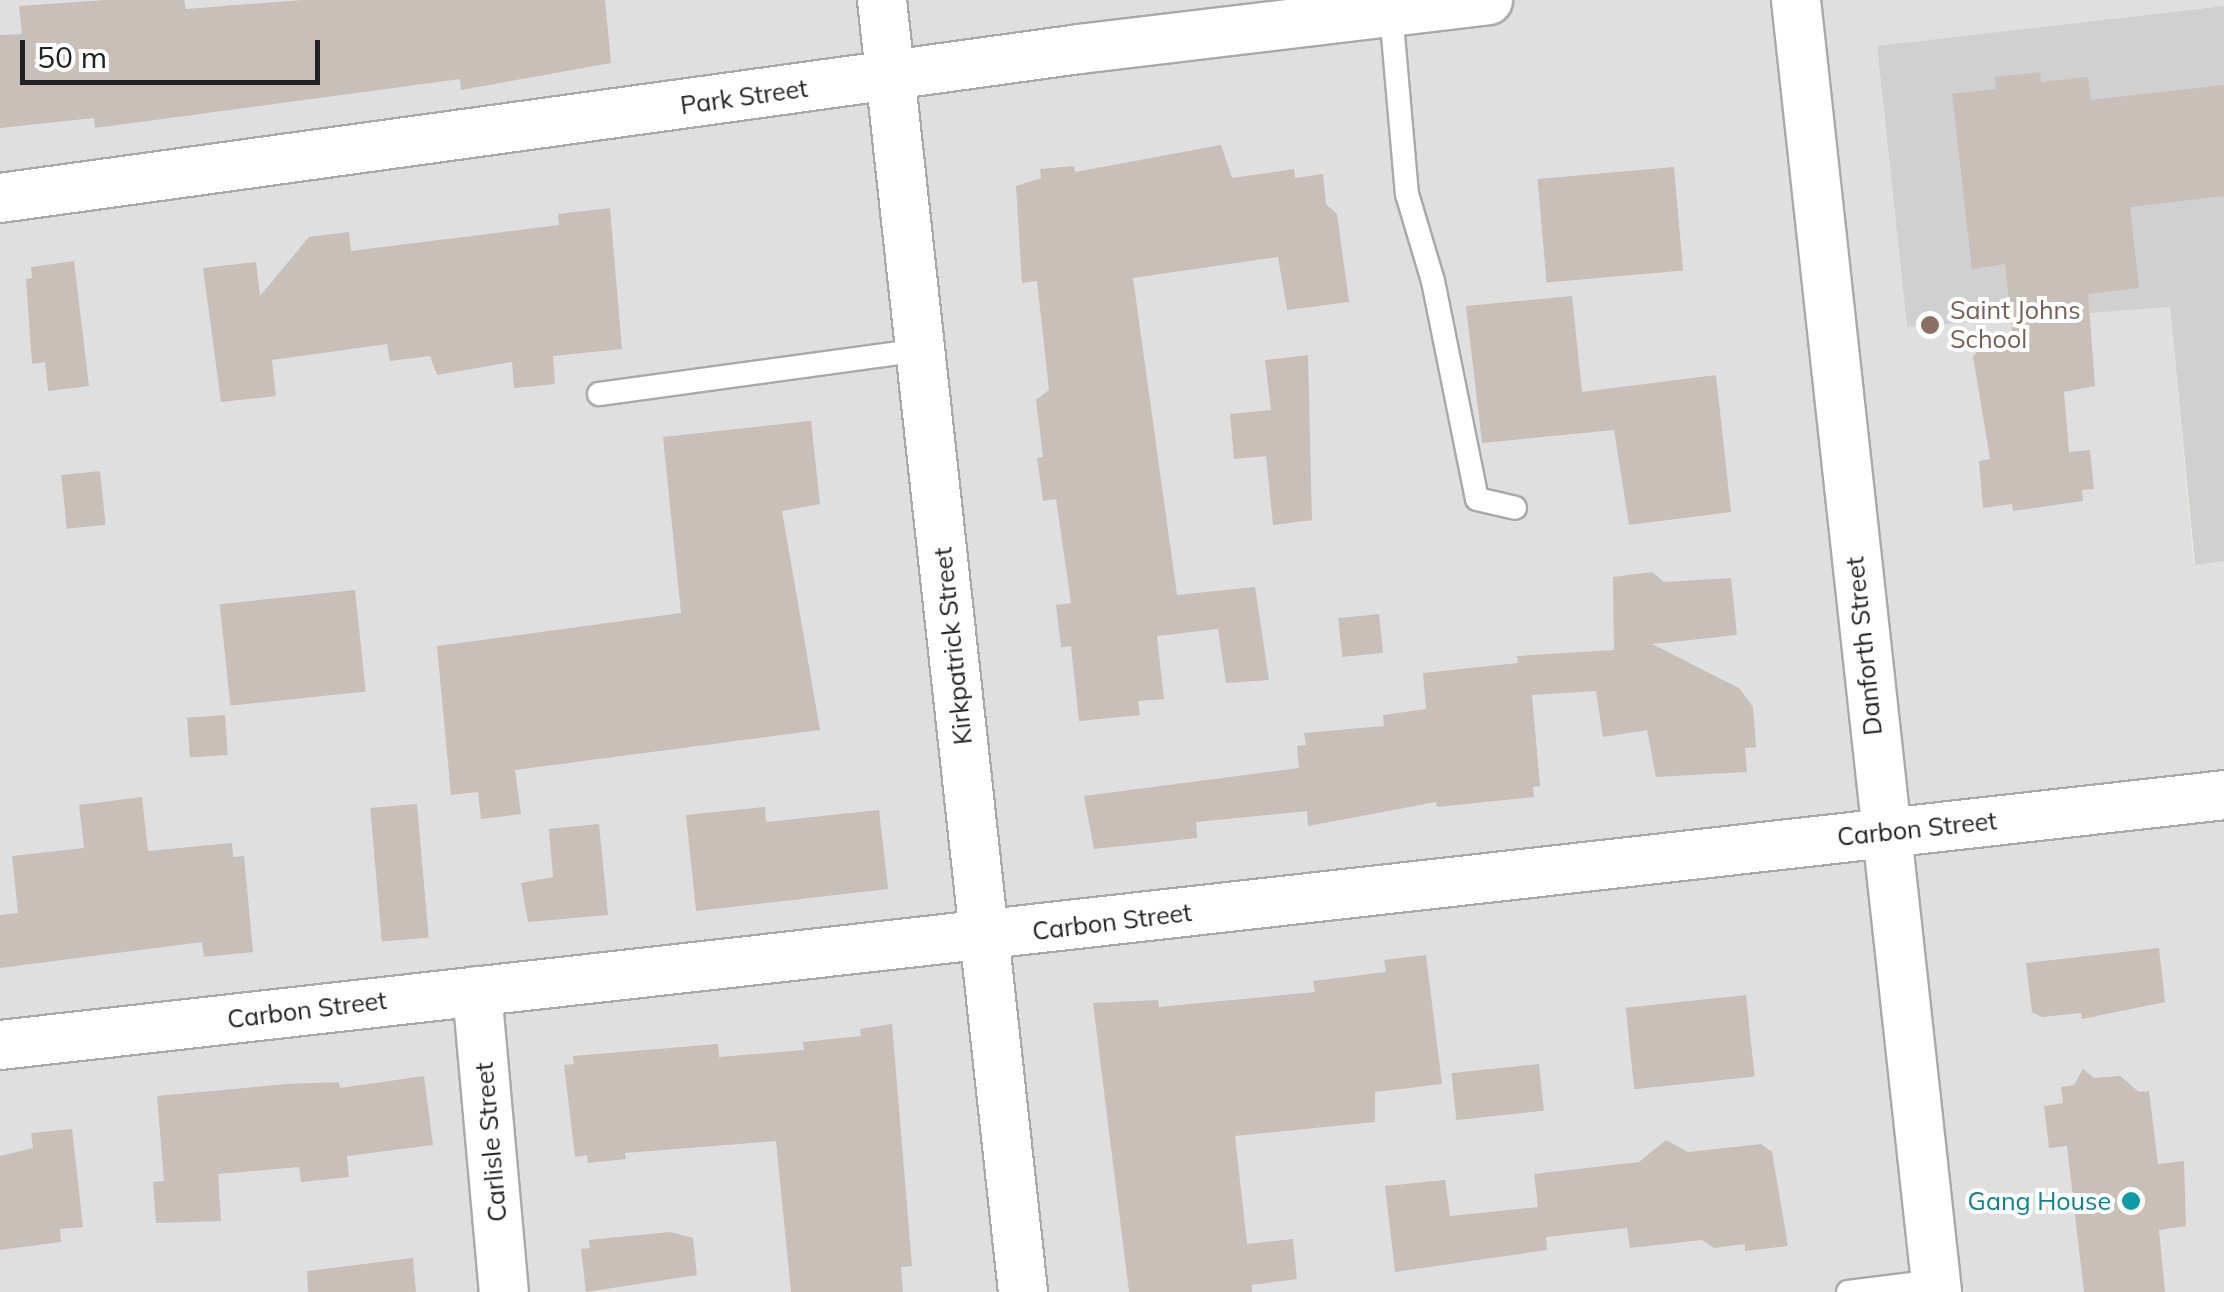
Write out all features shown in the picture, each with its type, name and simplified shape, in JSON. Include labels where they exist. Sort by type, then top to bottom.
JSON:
[{"type":"street","name":"Kirkpatrick Street","points":[[882,0],[1023,1292]]},
{"type":"street","name":"Park Street","points":[[0,198],[890,76],[1488,0]]},
{"type":"street","name":"Danforth Street","points":[[1796,0],[1884,833],[1937,1286]]},
{"type":"street","name":"Carbon Street","points":[[0,1046],[2224,795]]},
{"type":"street","name":"Carlisle Street","points":[[476,991],[504,1292]]},
{"type":"lane","points":[[1391,12],[1407,194],[1434,280],[1478,499],[1516,508]]},
{"type":"lane","points":[[599,394],[920,350]]},
{"type":"lane","points":[[1848,1292],[1937,1286]]},
{"type":"shaded area","points":[[0,0],[2224,0],[2224,6],[1877,47],[1907,327],[2170,307],[2194,564],[2224,561],[2224,1292],[0,1292]]},
{"type":"shaded area","points":[[2224,6],[2224,561],[2195,565],[2170,307],[1907,327],[1877,46]]},
{"type":"building","points":[[184,0],[186,9],[302,0],[605,0],[611,63],[461,90],[460,79],[95,128],[94,118],[0,128],[0,35],[22,34],[19,6]]},
{"type":"building","points":[[2040,72],[2041,82],[2088,77],[2091,100],[2224,85],[2224,196],[2130,207],[2139,288],[2088,294],[2095,386],[2064,392],[2069,452],[2090,450],[2094,489],[2082,490],[2083,501],[2013,511],[2012,504],[1983,508],[1979,461],[1990,459],[1973,356],[1985,344],[2013,339],[2005,264],[1972,269],[1952,94],[1996,89],[1995,77]]},
{"type":"building","points":[[1221,145],[1232,178],[1294,169],[1295,178],[1323,174],[1326,204],[1337,214],[1349,302],[1287,310],[1278,257],[1133,278],[1177,595],[1255,587],[1269,680],[1226,683],[1218,629],[1157,636],[1164,699],[1138,701],[1140,715],[1079,721],[1071,646],[1061,647],[1056,605],[1071,603],[1056,499],[1043,501],[1037,458],[1043,457],[1036,400],[1049,390],[1037,281],[1022,283],[1016,186],[1041,178],[1040,169],[1074,166],[1075,172]]},
{"type":"building","points":[[1674,167],[1683,271],[1547,283],[1538,179]]},
{"type":"building","points":[[610,208],[622,349],[553,356],[555,384],[514,388],[512,362],[437,375],[430,356],[390,361],[387,344],[272,360],[276,396],[221,402],[203,268],[256,262],[260,296],[309,237],[349,232],[351,251],[559,225],[558,214]]},
{"type":"building","points":[[74,261],[89,386],[48,391],[45,362],[32,364],[26,279],[32,278],[31,267]]},
{"type":"building","points":[[1572,296],[1582,392],[1716,375],[1731,512],[1629,525],[1614,430],[1482,443],[1466,306]]},
{"type":"building","points":[[1308,355],[1312,520],[1273,525],[1266,456],[1234,459],[1230,414],[1271,410],[1265,360]]},
{"type":"building","points":[[811,421],[820,504],[782,511],[820,730],[515,770],[521,814],[481,819],[478,792],[451,795],[437,646],[681,613],[663,437]]},
{"type":"building","points":[[100,471],[106,525],[67,529],[61,475]]},
{"type":"building","points":[[1652,572],[1664,582],[1731,578],[1737,635],[1652,644],[1739,688],[1753,707],[1756,747],[1745,748],[1747,772],[1656,777],[1647,730],[1603,737],[1596,691],[1532,695],[1540,786],[1533,787],[1534,797],[1437,807],[1436,802],[1308,826],[1307,811],[1196,822],[1197,838],[1094,849],[1084,796],[1299,768],[1297,746],[1306,745],[1304,733],[1384,726],[1383,715],[1426,709],[1423,673],[1518,663],[1517,656],[1614,650],[1613,577]]},
{"type":"building","points":[[355,590],[366,691],[230,706],[220,604]]},
{"type":"building","points":[[1379,614],[1383,653],[1342,657],[1338,618]]},
{"type":"building","points":[[225,715],[228,755],[190,758],[187,718]]},
{"type":"building","points":[[142,797],[148,851],[232,843],[233,857],[244,856],[253,952],[204,957],[202,942],[0,968],[0,915],[18,913],[12,856],[84,848],[79,805]]},
{"type":"building","points":[[417,804],[429,937],[382,942],[370,808]]},
{"type":"building","points":[[765,807],[766,822],[879,810],[888,889],[696,911],[686,815]]},
{"type":"building","points":[[599,824],[608,915],[528,922],[521,883],[553,877],[549,829]]},
{"type":"building","points":[[2159,948],[2165,1002],[2082,1019],[2081,1013],[2042,1017],[2032,1012],[2026,963]]},
{"type":"building","points":[[1426,955],[1442,1084],[1375,1092],[1375,1122],[1235,1136],[1247,1244],[1293,1239],[1297,1279],[1252,1285],[1252,1292],[1129,1292],[1093,1003],[1158,1000],[1159,1007],[1315,992],[1313,981],[1386,972],[1384,960]]},
{"type":"building","points":[[1746,995],[1755,1077],[1634,1089],[1626,1008]]},
{"type":"building","points":[[892,1024],[912,1266],[901,1267],[903,1292],[791,1292],[776,1141],[625,1153],[626,1159],[588,1163],[587,1155],[575,1157],[564,1065],[574,1064],[573,1056],[718,1044],[719,1057],[804,1050],[803,1042],[861,1036],[860,1029]]},
{"type":"building","points":[[1539,1064],[1544,1111],[1456,1120],[1451,1073]]},
{"type":"building","points":[[2083,1069],[2094,1078],[2120,1076],[2139,1092],[2149,1091],[2158,1164],[2184,1161],[2186,1226],[2159,1230],[2165,1292],[2084,1292],[2067,1146],[2049,1148],[2044,1106],[2063,1103],[2061,1087],[2074,1085]]},
{"type":"building","points":[[424,1076],[433,1145],[347,1156],[349,1177],[301,1182],[299,1167],[218,1174],[221,1221],[156,1223],[153,1182],[164,1181],[157,1096],[288,1084],[339,1082],[340,1088]]},
{"type":"building","points":[[72,1129],[83,1227],[60,1229],[61,1242],[0,1250],[0,1156],[33,1148],[31,1133]]},
{"type":"building","points":[[1666,1140],[1688,1152],[1761,1144],[1772,1152],[1788,1246],[1745,1251],[1745,1244],[1714,1248],[1702,1240],[1630,1248],[1627,1228],[1546,1237],[1547,1250],[1395,1272],[1385,1186],[1445,1180],[1450,1216],[1538,1207],[1534,1174],[1639,1162]]},
{"type":"building","points":[[670,1232],[693,1238],[697,1275],[586,1292],[581,1249],[590,1248],[589,1240]]},
{"type":"building","points":[[413,1258],[416,1292],[308,1292],[307,1271]]},
{"type":"place","name":"Saint Johns School","points":[[1930,325]]},
{"type":"place","name":"Gang House","points":[[2131,1201]]}]
